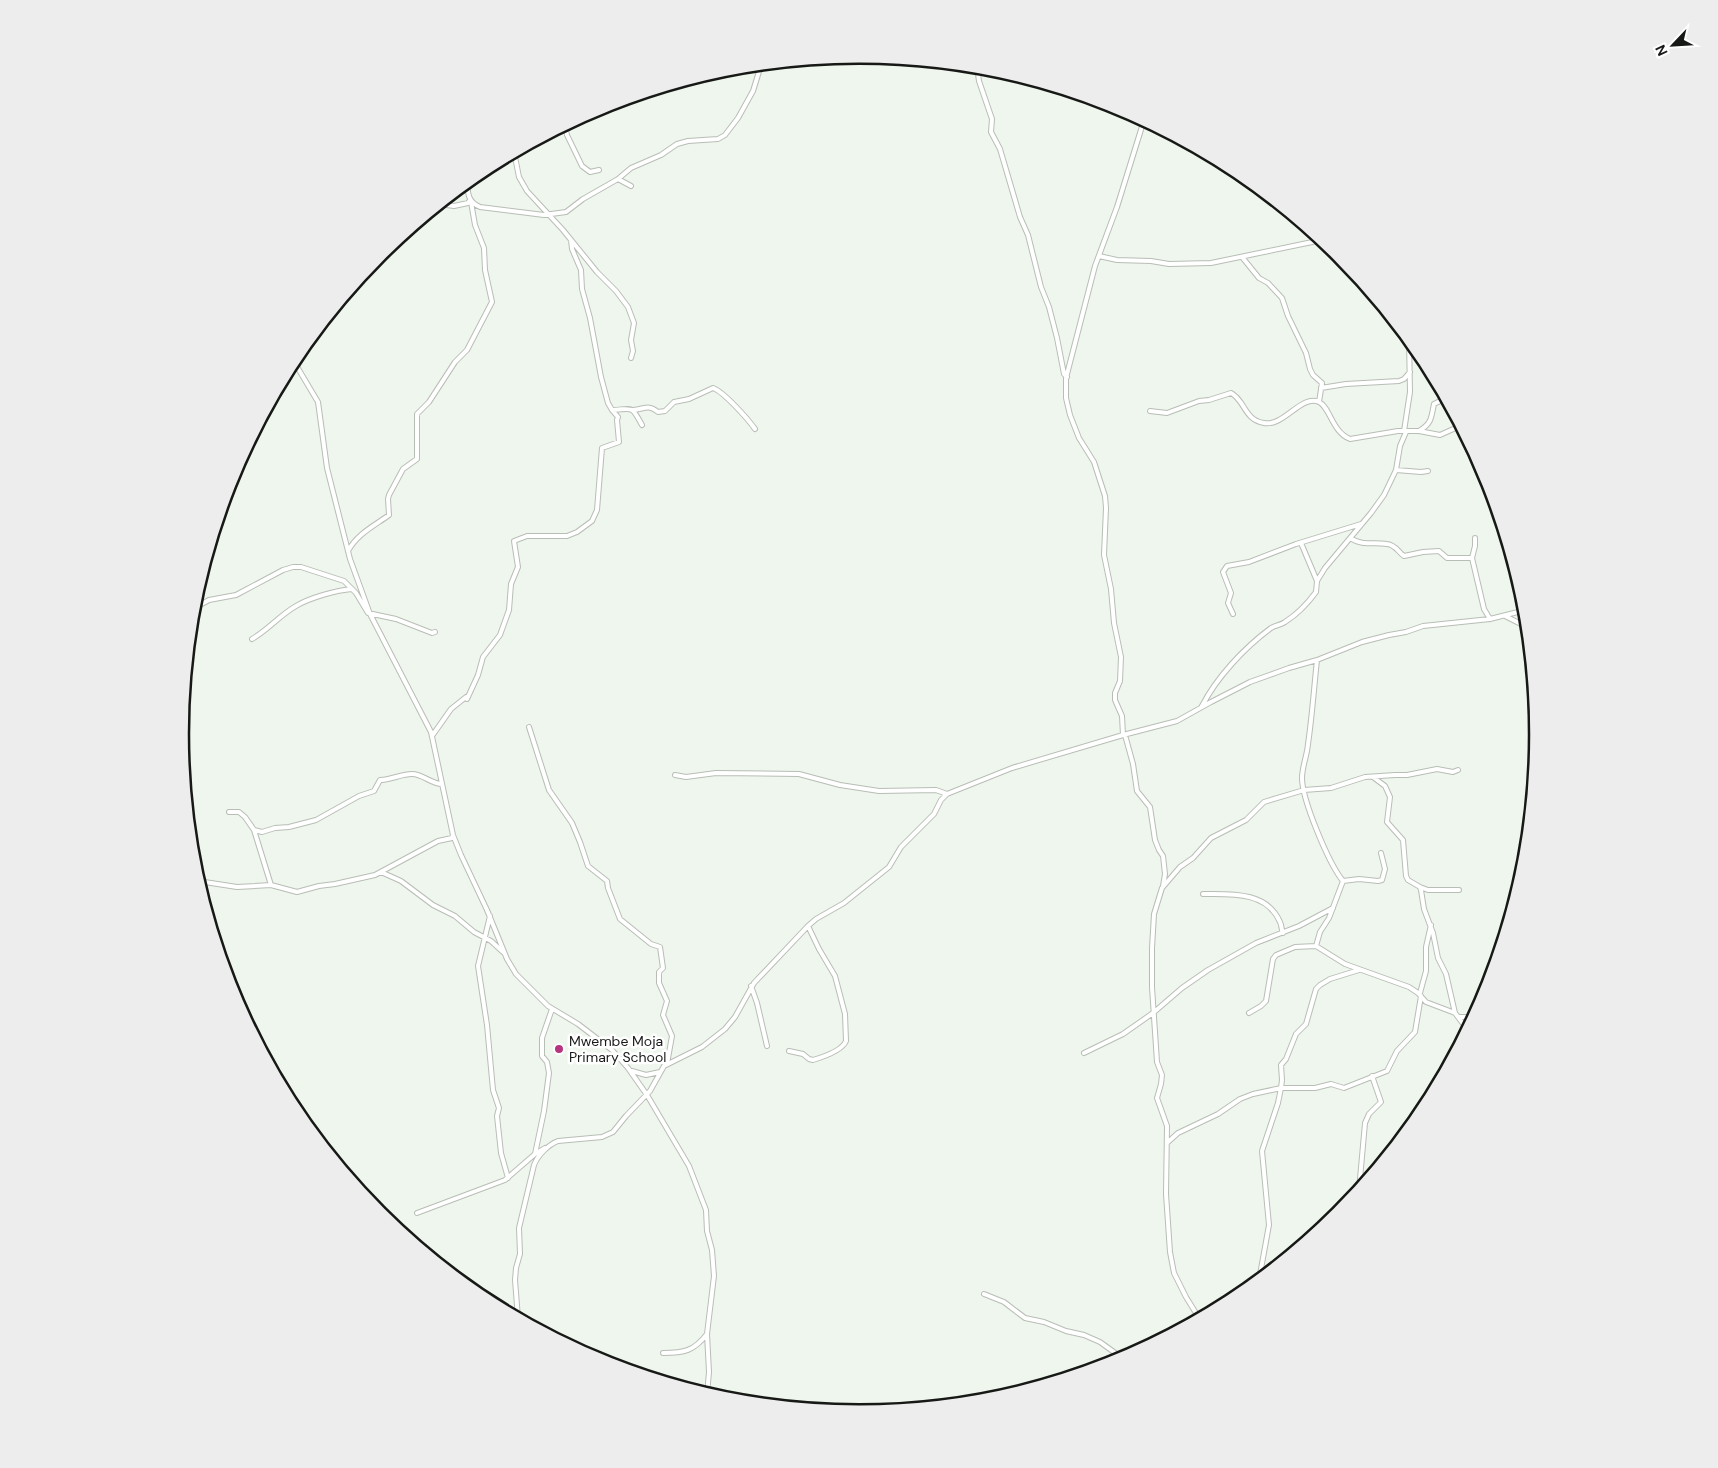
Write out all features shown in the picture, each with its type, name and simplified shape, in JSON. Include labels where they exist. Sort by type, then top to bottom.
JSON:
[{"type":"street","points":[[470,201],[488,209],[548,215],[570,210],[583,198],[618,179],[631,168],[661,155],[677,144],[688,141],[718,139],[725,135],[742,112],[755,86],[759,71]]},
{"type":"street","points":[[978,75],[992,119],[991,132],[1000,149],[1020,217],[1028,235],[1041,287],[1049,307],[1066,377]]},
{"type":"street","points":[[1142,127],[1117,207],[1089,287],[1066,377],[1066,398],[1079,438],[1094,462],[1105,496],[1104,555],[1121,657],[1120,681],[1115,693],[1115,700],[1122,716],[1124,735],[1133,764],[1137,791],[1150,807],[1155,840],[1163,856],[1165,874],[1154,914],[1152,936],[1153,1013],[1157,1062],[1162,1075],[1157,1098],[1167,1126],[1166,1194],[1172,1267],[1180,1286],[1196,1313]]},
{"type":"street","points":[[566,132],[582,166],[590,172],[599,170]]},
{"type":"street","points":[[516,159],[520,180],[628,307],[634,323],[631,340],[633,351],[631,358]]},
{"type":"street","points":[[618,179],[631,186]]},
{"type":"street","points":[[348,551],[356,538],[389,515],[389,495],[403,469],[418,459],[417,414],[429,402],[455,362],[467,350],[492,304],[485,253],[475,225],[468,190]]},
{"type":"street","points":[[448,205],[459,206],[470,201]]},
{"type":"street","points":[[432,736],[451,708],[466,698],[478,675],[483,656],[500,635],[509,610],[512,584],[518,568],[514,542],[527,536],[567,536],[577,532],[593,520],[597,510],[602,448],[619,442],[618,417],[608,403],[601,377],[590,318],[582,289],[581,270],[572,249],[571,239]]},
{"type":"street","points":[[1099,256],[1117,260],[1184,265],[1211,263],[1314,242]]},
{"type":"street","points":[[1242,257],[1259,278],[1268,283],[1282,298],[1288,316],[1306,353],[1310,369],[1313,375],[1321,382],[1319,402]]},
{"type":"street","points":[[1317,581],[1325,568],[1384,495],[1396,470],[1405,431],[1410,392],[1409,352]]},
{"type":"street","points":[[298,368],[318,402],[327,468],[348,551],[370,614]]},
{"type":"street","points":[[1321,388],[1346,384],[1400,382],[1410,372]]},
{"type":"street","points":[[612,410],[650,408],[663,412],[674,402],[689,399],[713,388],[722,392],[755,429]]},
{"type":"street","points":[[1150,411],[1167,413],[1199,401],[1231,393],[1238,398],[1247,414],[1257,421],[1267,424],[1281,419],[1309,402],[1319,402],[1326,408],[1336,428],[1348,439],[1374,436],[1386,432],[1405,431],[1419,431],[1440,435],[1454,428]]},
{"type":"street","points":[[1419,431],[1427,426],[1434,404],[1440,401]]},
{"type":"street","points":[[633,410],[642,425]]},
{"type":"street","points":[[1396,470],[1428,471]]},
{"type":"street","points":[[1233,614],[1228,603],[1231,593],[1223,572],[1225,567],[1230,564],[1249,562],[1336,530],[1361,524]]},
{"type":"street","points":[[1350,538],[1358,543],[1388,544],[1394,546],[1404,556],[1438,551],[1447,558],[1472,558]]},
{"type":"street","points":[[1475,538],[1472,558],[1484,609],[1490,619]]},
{"type":"street","points":[[1201,708],[1210,690],[1226,670],[1257,639],[1274,626],[1286,622],[1314,595],[1318,586],[1317,581],[1301,542]]},
{"type":"street","points":[[202,604],[209,600],[236,595],[283,570],[301,567],[344,581],[356,593],[370,614],[432,736],[453,835],[490,916],[504,953],[516,974],[552,1009],[603,1041],[612,1050],[628,1068],[647,1096],[689,1166],[707,1215],[707,1231],[712,1250],[714,1276],[708,1334],[708,1386]]},
{"type":"street","points":[[252,639],[295,606],[352,589]]},
{"type":"street","points":[[417,1214],[508,1178],[535,1154],[558,1141],[609,1134],[647,1096],[660,1072],[667,1064],[702,1047],[725,1029],[751,986],[808,926],[816,919],[844,903],[889,867],[901,847],[934,814],[941,800],[947,794],[1012,768],[1177,721],[1250,682],[1317,660],[1362,642],[1423,626],[1490,619],[1518,612]]},
{"type":"street","points":[[370,614],[396,619],[432,633],[435,632]]},
{"type":"street","points":[[1504,616],[1520,623]]},
{"type":"street","points":[[1317,660],[1308,750],[1302,779],[1304,790],[1329,858],[1343,881]]},
{"type":"street","points":[[529,727],[549,790],[572,823],[588,866],[606,881],[620,919],[651,944],[660,947],[663,968],[659,972],[659,983],[667,1001],[663,1014],[672,1036],[667,1064]]},
{"type":"street","points":[[1162,888],[1180,867],[1193,858],[1211,838],[1246,820],[1264,802],[1304,790],[1331,788],[1361,778],[1407,775],[1437,769],[1453,772],[1458,770]]},
{"type":"street","points":[[675,775],[686,777],[716,773],[805,775],[838,785],[880,791],[936,790],[947,794]]},
{"type":"street","points":[[254,830],[264,832],[274,828],[288,827],[316,820],[359,796],[374,791],[380,780],[415,774],[432,782],[442,784]]},
{"type":"street","points":[[1373,777],[1383,785],[1390,796],[1388,824],[1403,840],[1407,878],[1428,890],[1459,890]]},
{"type":"street","points":[[230,812],[239,812],[254,830],[271,885]]},
{"type":"street","points":[[259,845],[264,832]]},
{"type":"street","points":[[206,882],[237,886],[271,885],[297,892],[367,877],[381,872],[405,857],[438,841],[452,838],[453,835]]},
{"type":"street","points":[[1343,881],[1359,879],[1382,880],[1385,869],[1381,853]]},
{"type":"street","points":[[381,872],[402,882],[433,905],[491,941],[504,953]]},
{"type":"street","points":[[1316,946],[1320,932],[1329,918],[1343,881]]},
{"type":"street","points":[[1420,887],[1436,952],[1447,979],[1455,1013],[1462,1025]]},
{"type":"street","points":[[1203,894],[1253,897],[1275,914],[1281,923],[1283,933]]},
{"type":"street","points":[[1084,1053],[1123,1034],[1208,970],[1256,943],[1299,926],[1333,908]]},
{"type":"street","points":[[490,916],[478,966],[487,1025],[494,1094],[499,1108],[497,1116],[501,1153],[508,1178]]},
{"type":"street","points":[[1168,1142],[1178,1133],[1218,1114],[1240,1099],[1253,1094],[1280,1088],[1314,1088],[1331,1084],[1344,1088],[1380,1074],[1390,1068],[1398,1051],[1413,1036],[1417,1026],[1419,990],[1426,971],[1426,947],[1430,925]]},
{"type":"street","points":[[789,1051],[803,1054],[808,1059],[813,1060],[843,1046],[846,1041],[845,1014],[835,976],[808,926]]},
{"type":"street","points":[[1249,1012],[1266,1001],[1271,962],[1276,955],[1296,947],[1316,946],[1345,964],[1409,987],[1427,1003],[1455,1013]]},
{"type":"street","points":[[1261,1270],[1269,1225],[1262,1151],[1279,1100],[1282,1080],[1281,1065],[1286,1059],[1296,1034],[1306,1024],[1316,989],[1330,979],[1359,970]]},
{"type":"street","points":[[751,986],[767,1046]]},
{"type":"street","points":[[535,1154],[549,1072],[547,1062],[542,1056],[542,1038],[552,1009]]},
{"type":"street","points":[[1458,1017],[1466,1017]]},
{"type":"street","points":[[628,1068],[642,1075],[652,1075],[660,1072]]},
{"type":"street","points":[[1360,1179],[1365,1123],[1368,1114],[1381,1102],[1372,1076]]},
{"type":"street","points":[[518,1310],[516,1268],[520,1254],[519,1228],[534,1165],[550,1146]]},
{"type":"street","points":[[984,1294],[1004,1302],[1025,1318],[1084,1335],[1100,1342],[1114,1353]]},
{"type":"street","points":[[663,1353],[692,1350],[708,1334]]},
{"type":"place","name":"Mwembe Moja Primary School","points":[[559,1049]]}]
